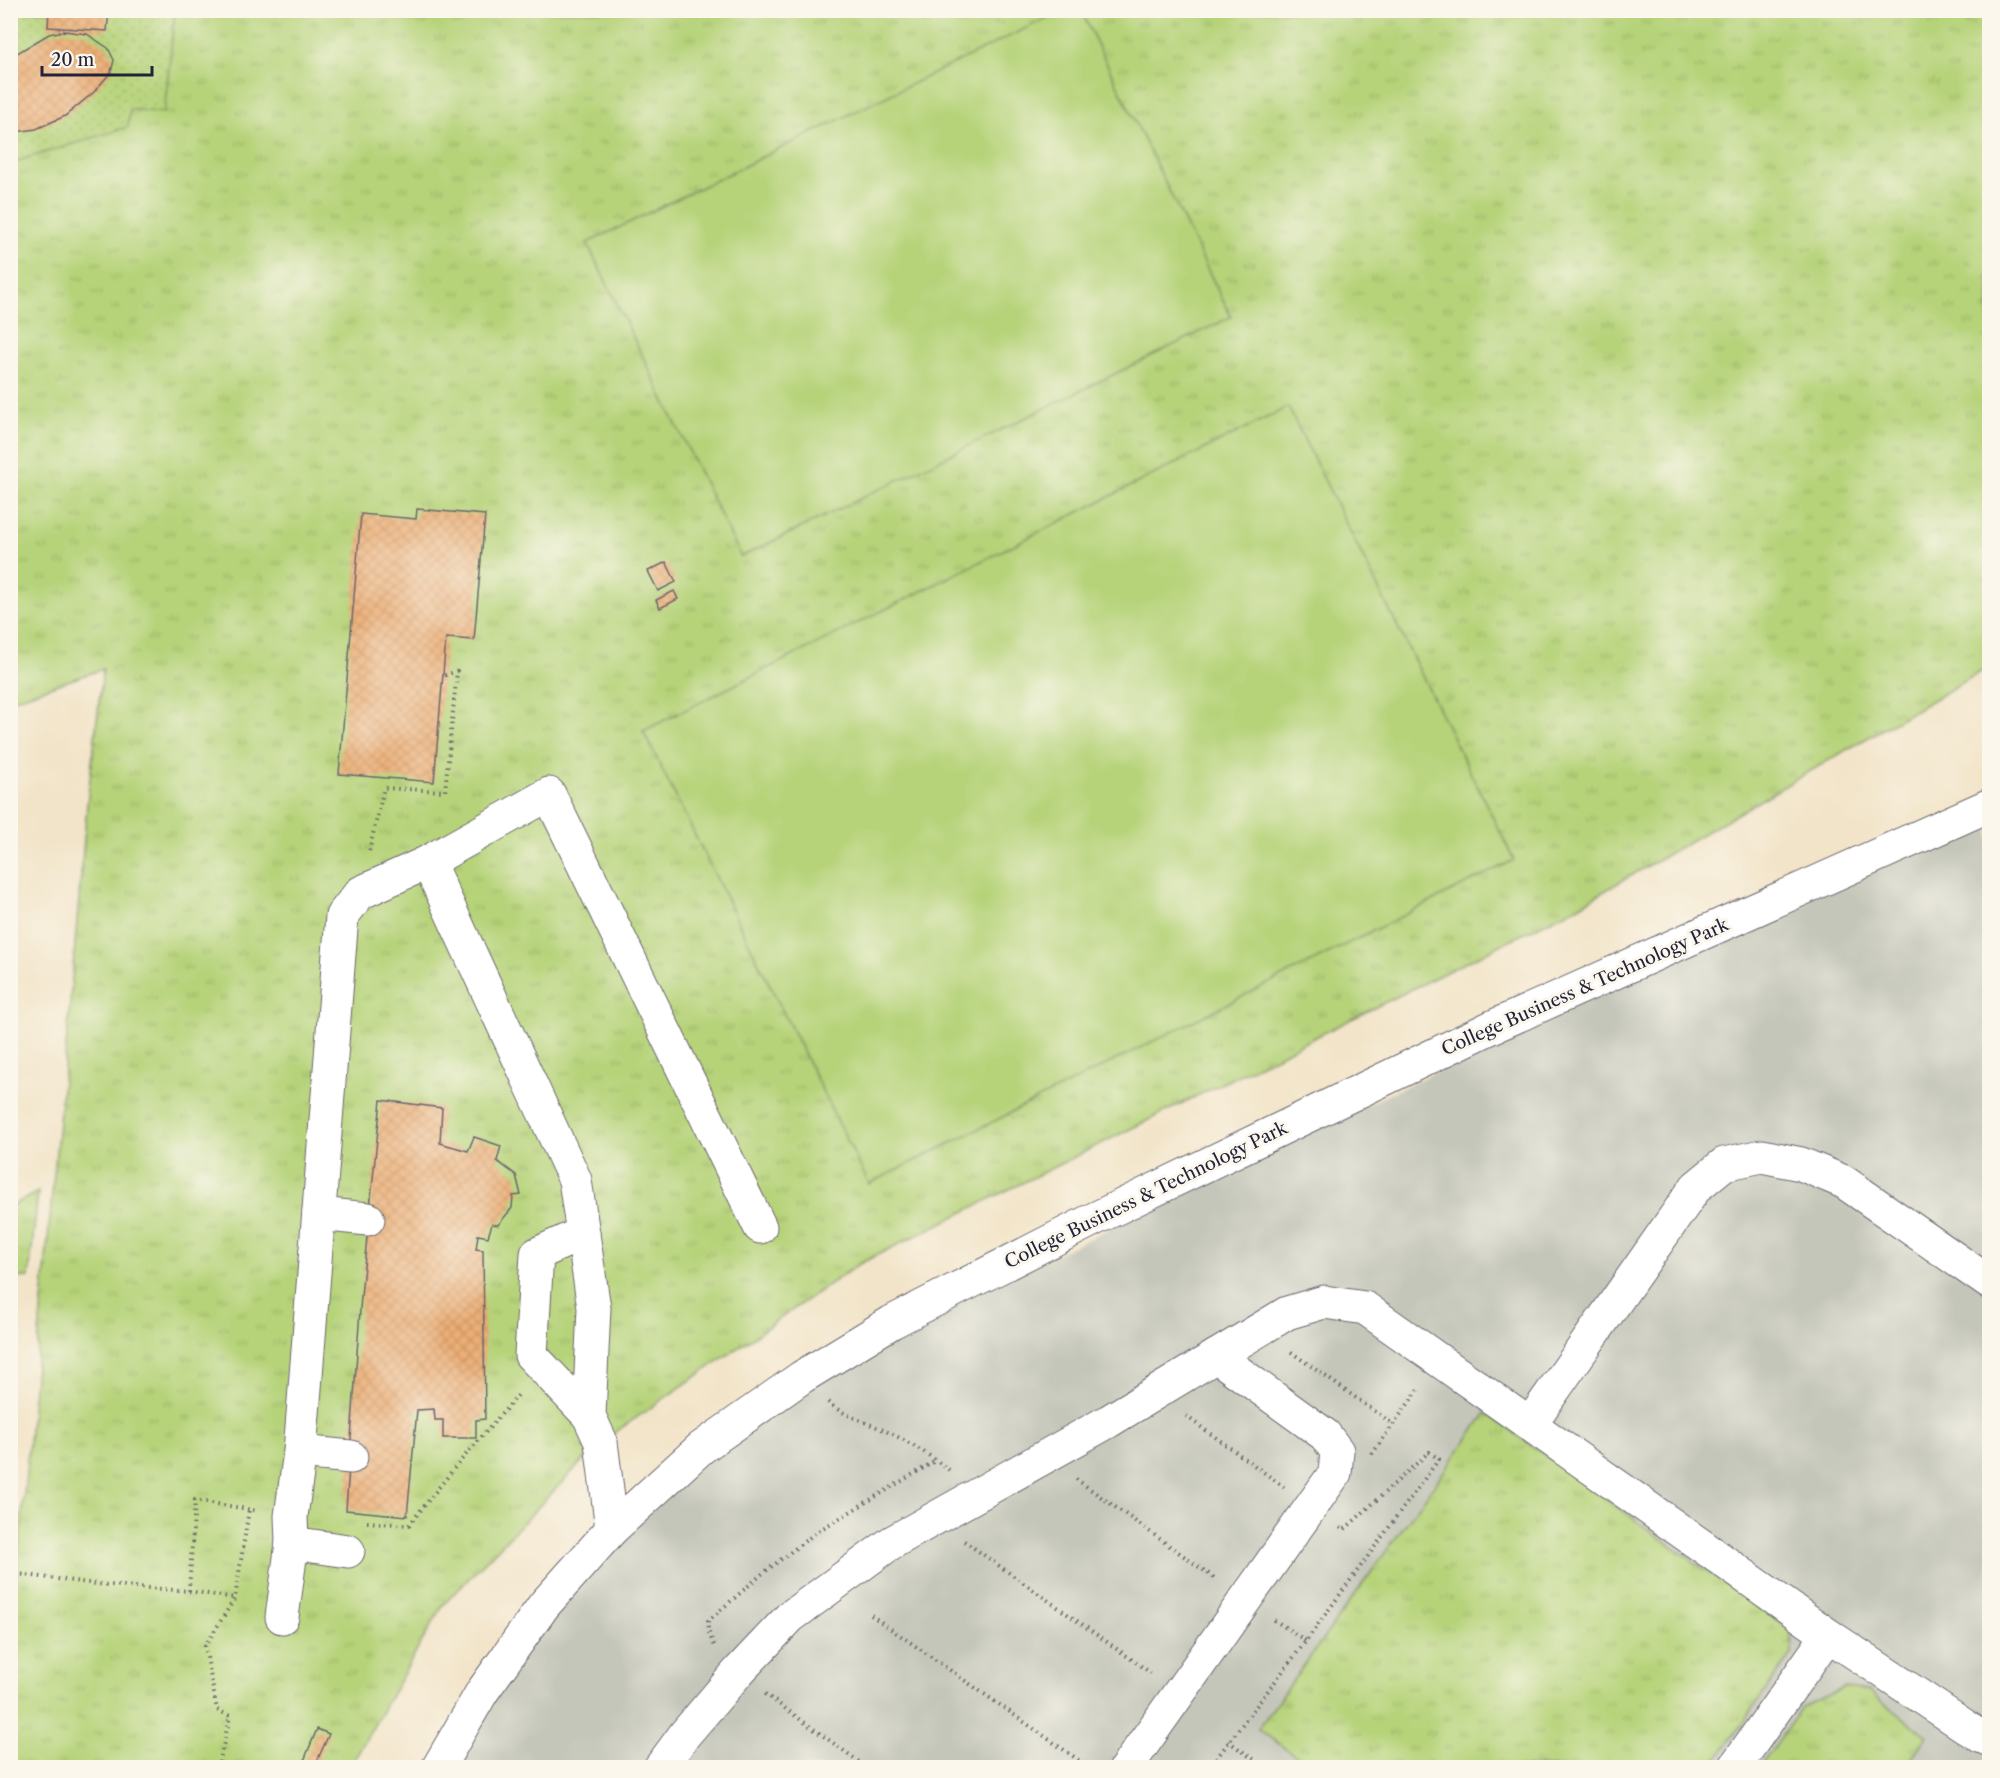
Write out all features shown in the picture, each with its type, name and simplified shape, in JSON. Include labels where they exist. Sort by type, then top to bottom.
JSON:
[{"type":"lane","points":[[282,1617],[292,1543],[291,1516],[300,1452],[342,916],[360,893],[428,862],[549,794],[760,1227]]},
{"type":"lane","name":"College Business & Technology Park","points":[[438,1767],[482,1692],[544,1605],[612,1529],[701,1448],[802,1377],[892,1322],[1081,1225],[1492,1027],[1989,805]]},
{"type":"lane","points":[[428,862],[575,1180],[594,1308],[589,1416]]},
{"type":"lane","points":[[1530,1424],[1696,1187],[1724,1164],[1762,1156],[1801,1164],[1844,1182],[1989,1283]]},
{"type":"lane","points":[[319,1214],[368,1219]]},
{"type":"lane","points":[[583,1233],[537,1254],[531,1355],[589,1416],[601,1442],[612,1529]]},
{"type":"lane","points":[[660,1767],[738,1672],[790,1617],[891,1544],[1099,1427],[1287,1313],[1324,1302],[1365,1308],[1828,1635],[1989,1740]]},
{"type":"lane","points":[[1126,1767],[1335,1473],[1337,1451],[1325,1435],[1216,1356]]},
{"type":"lane","points":[[300,1452],[351,1457]]},
{"type":"lane","points":[[292,1543],[348,1551]]},
{"type":"lane","points":[[1734,1767],[1828,1635]]},
{"type":"path","points":[[360,893],[384,788],[445,790],[457,671],[443,675]]},
{"type":"path","points":[[1282,1346],[1394,1424]]},
{"type":"path","points":[[802,1377],[837,1409],[892,1434],[937,1460],[952,1473]]},
{"type":"path","points":[[1180,1412],[1286,1488]]},
{"type":"path","points":[[1209,1767],[1306,1641],[1439,1459],[1429,1452],[1344,1530],[1335,1524]]},
{"type":"path","points":[[717,1653],[708,1630],[708,1622],[762,1574],[818,1531],[937,1460]]},
{"type":"path","points":[[1074,1477],[1224,1585]]},
{"type":"path","points":[[218,1767],[230,1716],[217,1710],[205,1646],[236,1598],[249,1510]]},
{"type":"path","points":[[960,1538],[1152,1674]]},
{"type":"path","points":[[10,1573],[97,1584]]},
{"type":"path","points":[[189,1590],[236,1598]]},
{"type":"path","points":[[871,1615],[1090,1767]]},
{"type":"path","points":[[1270,1617],[1306,1641]]},
{"type":"path","points":[[757,1689],[868,1767]]},
{"type":"path","points":[[1228,1741],[1266,1767]]},
{"type":"shaded area","points":[[1989,805],[1989,1767],[438,1768],[544,1605],[802,1377]]},
{"type":"green space","points":[[11,11],[1989,11],[1989,667],[1577,907],[859,1264],[601,1442],[443,1605],[350,1767],[11,1768],[11,1632],[87,805],[103,669],[11,700]]},
{"type":"green space","points":[[11,11],[175,11],[164,113],[130,109],[128,127],[11,163]]},
{"type":"green space","points":[[1061,11],[1081,11],[1231,317],[741,557],[587,243]]},
{"type":"green space","points":[[1288,407],[1514,860],[869,1184],[643,731]]},
{"type":"green space","points":[[38,1192],[29,1277],[11,1278],[11,1206]]},
{"type":"green space","points":[[1486,1413],[1791,1631],[1792,1654],[1711,1767],[1311,1767],[1258,1729]]},
{"type":"green space","points":[[1844,1688],[1869,1691],[1927,1736],[1905,1767],[1760,1767],[1802,1707]]},
{"type":"building","points":[[49,10],[109,10],[107,31],[48,27]]},
{"type":"building","points":[[64,31],[87,34],[108,48],[114,60],[111,72],[94,92],[65,116],[36,129],[10,133],[10,55],[14,55],[49,34]]},
{"type":"building","points":[[417,509],[485,515],[474,640],[446,638],[434,782],[339,774],[361,514],[416,519]]},
{"type":"building","points":[[666,562],[676,582],[658,591],[648,571]]},
{"type":"building","points":[[674,591],[678,599],[660,608],[656,600]]},
{"type":"building","points":[[381,1100],[442,1108],[440,1143],[468,1151],[474,1137],[501,1146],[497,1161],[516,1175],[521,1195],[513,1196],[512,1208],[498,1225],[492,1224],[488,1237],[478,1235],[476,1249],[483,1250],[485,1419],[476,1420],[476,1438],[443,1438],[443,1420],[435,1420],[434,1409],[417,1410],[407,1516],[346,1510],[361,1296]]},
{"type":"building","points":[[317,1729],[329,1734],[314,1768],[301,1768]]}]
